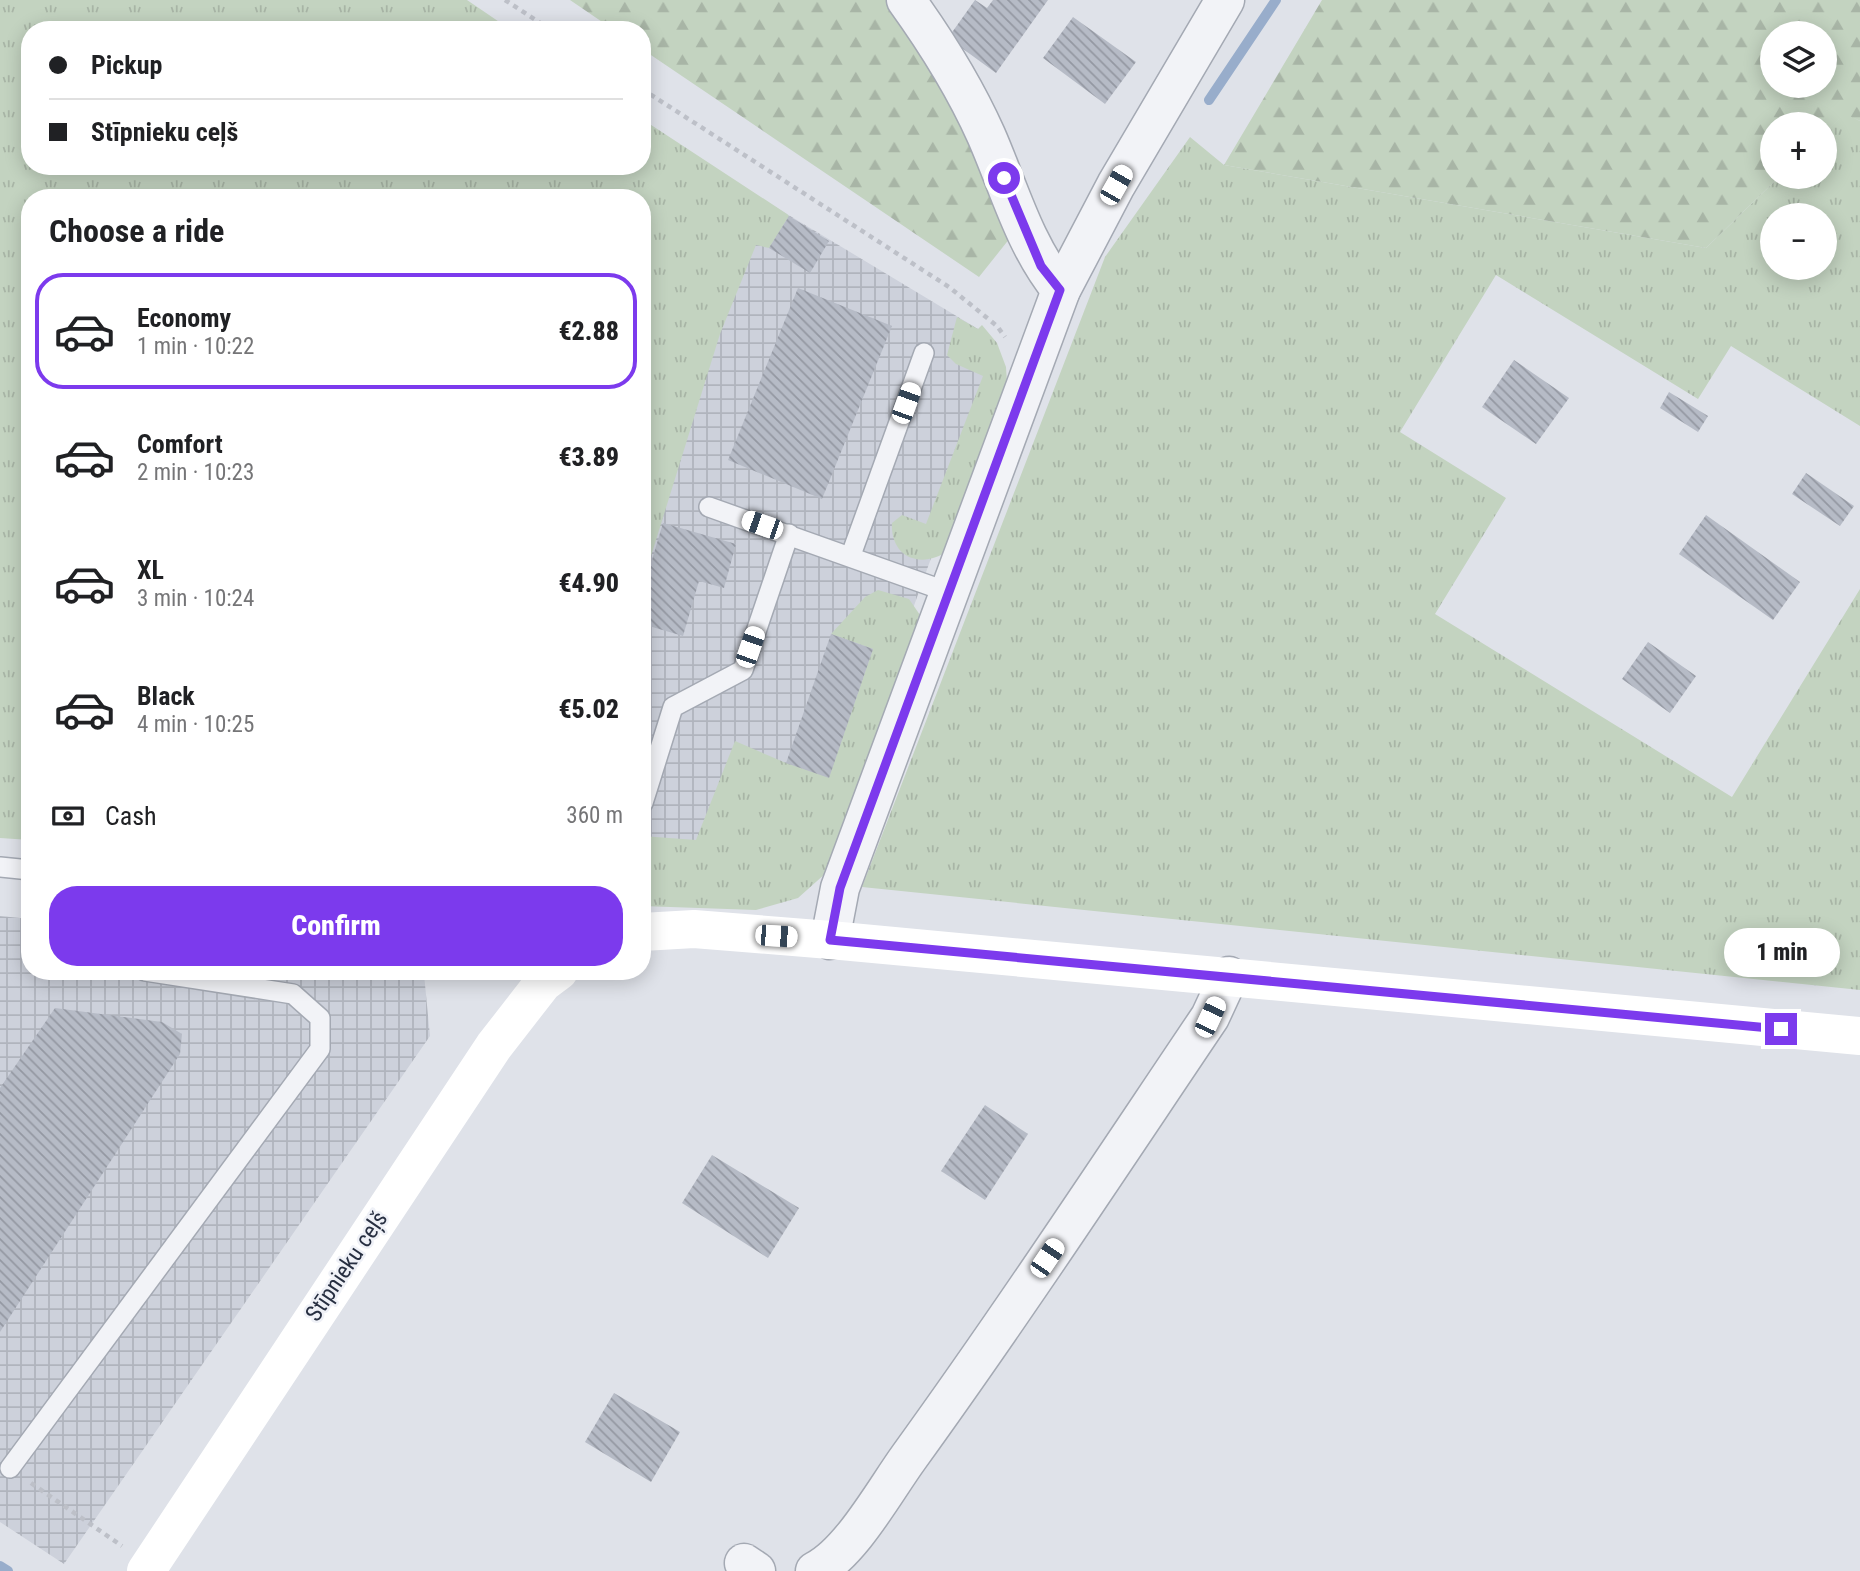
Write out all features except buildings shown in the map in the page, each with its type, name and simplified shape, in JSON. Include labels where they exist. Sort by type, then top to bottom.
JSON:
[{"type":"main road","points":[[651,931],[694,929],[830,940],[1229,976],[1570,1011],[1860,1035]]},
{"type":"main road","name":"Stīpnieku ceļš","points":[[148,1568],[246,1416],[494,1046],[541,980]]},
{"type":"street","points":[[906,0],[948,58],[985,133],[1041,266],[1060,290]]},
{"type":"street","points":[[830,940],[840,888],[1060,290],[1116,185],[1225,0]]},
{"type":"street","points":[[815,1571],[831,1559],[853,1535],[942,1412],[1210,1017],[1229,976]]},
{"type":"lane","points":[[851,555],[924,353]]},
{"type":"lane","points":[[709,508],[851,555],[948,592]]},
{"type":"lane","points":[[651,777],[673,707],[743,670],[789,534]]},
{"type":"lane","points":[[0,867],[21,869]]},
{"type":"lane","points":[[10,1468],[320,1049],[320,1018],[293,994],[203,980]]},
{"type":"path","points":[[505,0],[537,21]]},
{"type":"path","points":[[651,95],[949,287],[997,326],[1030,374]]},
{"type":"path","points":[[10,1468],[148,1568]]},
{"type":"shaded area","points":[[752,193],[978,329],[995,380],[911,614],[816,847],[651,854],[651,526]]},
{"type":"shaded area","points":[[0,916],[21,918],[21,980],[425,980],[430,1036],[64,1564],[0,1522]]},
{"type":"green space","points":[[0,0],[467,0],[498,21],[21,21],[21,175],[651,175],[651,125],[789,216],[769,248],[756,245],[720,334],[651,556],[651,189],[21,189],[21,839],[0,838]]},
{"type":"green space","points":[[570,0],[910,0],[1034,208],[979,277],[651,55],[651,21],[601,21]]},
{"type":"green space","points":[[1322,0],[1860,0],[1860,121],[1845,114],[1837,121],[1837,112],[1760,112],[1760,189],[1767,189],[1706,248],[1224,165]]},
{"type":"green space","points":[[1845,113],[1860,121],[1860,426],[1731,346],[1698,399],[1496,275],[1400,432],[1506,498],[1435,614],[1732,797],[1860,589],[1860,990],[862,887],[1105,257],[1190,137],[1224,165],[1706,248],[1767,189],[1837,189],[1837,121]]},
{"type":"green space","points":[[957,317],[978,329],[982,325],[997,343],[1006,367],[1008,397],[949,550],[939,556],[919,559],[910,557],[896,545],[892,523],[902,515],[926,524],[983,376],[956,364],[947,355]]},
{"type":"green space","points":[[878,590],[909,599],[920,615],[826,873],[798,898],[756,910],[651,906],[651,837],[696,840],[735,741],[786,763],[829,777],[873,649],[831,634],[865,597]]},
{"type":"waterway","points":[[1209,100],[1276,0]]},
{"type":"waterway","points":[[0,1566],[8,1571]]},
{"type":"route","points":[[1004,178],[1041,266],[1060,290],[840,888],[830,940],[1781,1029]]}]
